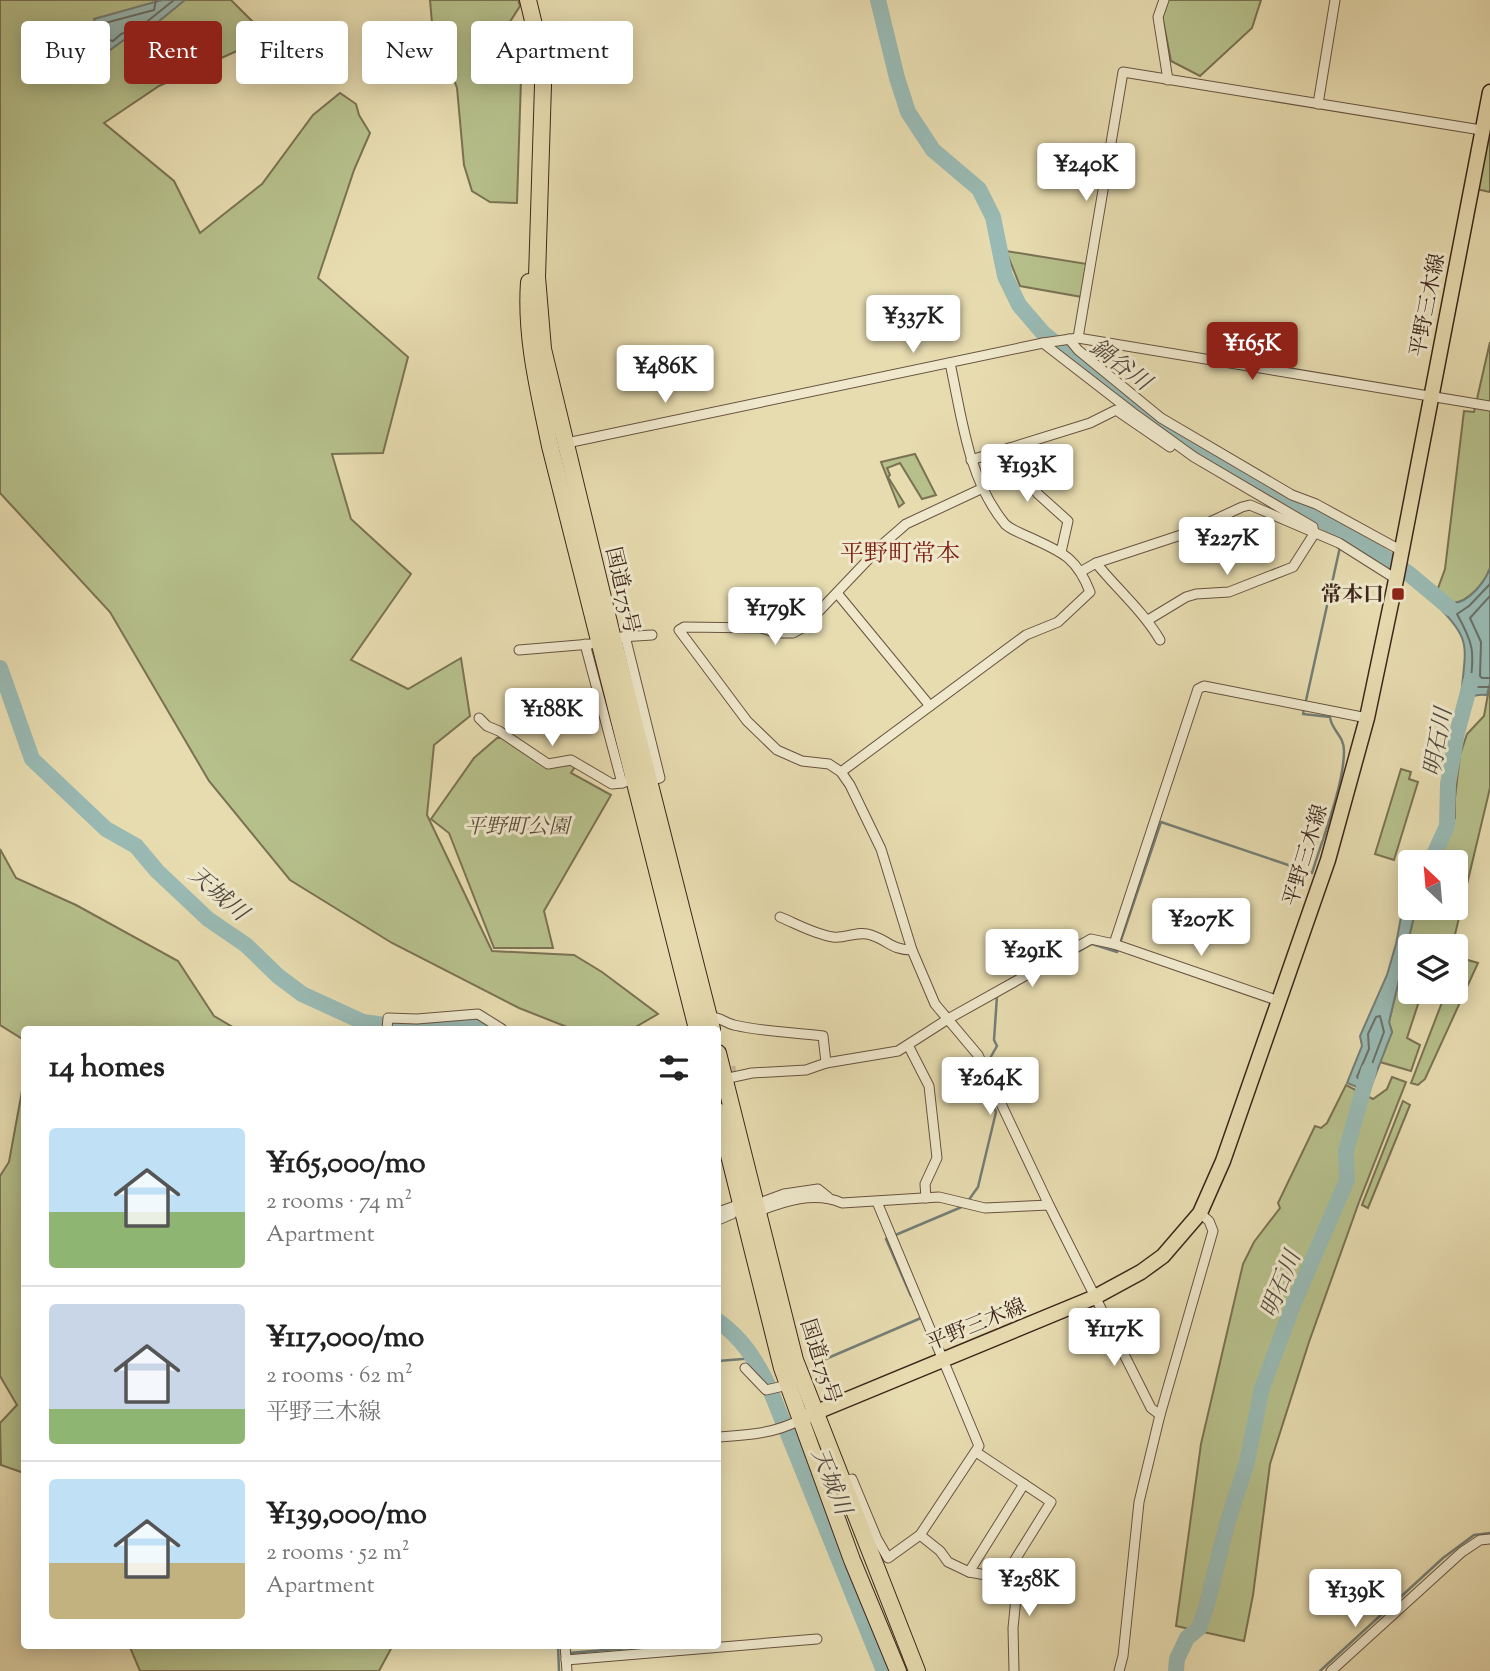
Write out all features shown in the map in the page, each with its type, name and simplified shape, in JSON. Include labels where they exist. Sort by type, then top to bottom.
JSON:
[{"type":"highway","name":"国道175号","points":[[528,0],[541,54],[543,85],[528,320],[531,351],[606,641],[635,781],[706,1025]]},
{"type":"highway","name":"国道175号","points":[[721,1058],[730,1074],[808,1416],[852,1560],[898,1671]]},
{"type":"highway","name":"国道175号","points":[[721,1127],[736,1209],[788,1385],[844,1481],[917,1671]]},
{"type":"main road","name":"平野三木線","points":[[808,1416],[1095,1297],[1131,1278],[1163,1256],[1200,1213],[1223,1161],[1328,860],[1367,718],[1490,92]]},
{"type":"street","points":[[1164,0],[1158,17],[1168,80]]},
{"type":"street","points":[[1318,104],[1335,0]]},
{"type":"street","points":[[1401,553],[1316,504],[1292,495],[1161,418],[1078,350],[1073,338],[1123,72],[1481,130]]},
{"type":"street","points":[[557,445],[1073,338],[1490,407]]},
{"type":"street","points":[[1043,343],[1195,457],[1313,527],[1314,534],[1293,567],[1229,592],[1186,597],[1148,620]]},
{"type":"street","points":[[841,772],[1026,635],[1058,622],[1090,592],[1082,571],[1061,552],[1007,526],[983,488],[971,460],[950,363]]},
{"type":"street","points":[[971,460],[1090,423],[1116,410],[1181,455],[1195,457]]},
{"type":"street","points":[[1195,457],[1204,444]]},
{"type":"street","points":[[1009,448],[1038,494],[1068,521],[1061,552]]},
{"type":"street","points":[[983,488],[906,524],[883,544],[804,627],[793,633],[777,633],[761,628],[684,627],[679,630],[747,721],[777,750],[802,761],[829,764],[841,772],[850,785],[881,849],[912,950],[935,1004],[978,1055],[1095,1297],[1152,1408],[1160,1415]]},
{"type":"street","points":[[1082,571],[1096,563],[1184,534],[1250,505],[1339,543],[1396,577]]},
{"type":"street","points":[[1096,563],[1148,620],[1160,640]]},
{"type":"street","points":[[837,593],[930,706]]},
{"type":"street","points":[[519,650],[652,635]]},
{"type":"street","points":[[479,718],[487,726],[548,764],[571,760],[612,784],[660,778],[606,641]]},
{"type":"street","points":[[1114,944],[1198,689],[1204,685],[1367,718]]},
{"type":"street","points":[[780,916],[815,932],[836,937],[852,933],[871,935],[899,950],[912,950]]},
{"type":"street","points":[[730,1074],[806,1070],[826,1063],[898,1052],[948,1019],[1091,939],[1114,944],[1279,1001]]},
{"type":"street","points":[[387,1026],[388,1018],[417,1019],[478,1014],[497,1026]]},
{"type":"street","points":[[706,1025],[717,1016],[731,1025],[765,1032],[777,1030],[824,1036],[826,1063]]},
{"type":"street","points":[[908,1045],[929,1086],[937,1158],[925,1184],[926,1198]]},
{"type":"street","points":[[730,1074],[776,1064],[790,1070]]},
{"type":"street","points":[[761,1207],[784,1201],[828,1197],[842,1203],[939,1197],[985,1208],[1049,1205]]},
{"type":"street","points":[[844,1481],[852,1479],[888,1559],[920,1535],[979,1446],[877,1202]]},
{"type":"street","points":[[721,1212],[736,1209]]},
{"type":"street","points":[[721,1218],[736,1209]]},
{"type":"street","points":[[1119,1671],[1124,1656],[1139,1502],[1160,1415],[1213,1231],[1209,1221],[1200,1213]]},
{"type":"street","points":[[745,1368],[766,1390],[788,1385]]},
{"type":"street","points":[[721,1437],[757,1435],[781,1430],[808,1416]]},
{"type":"street","points":[[976,1452],[1051,1502],[1008,1571],[1009,1579],[1017,1588],[1013,1628],[1014,1671]]},
{"type":"street","points":[[969,1572],[1024,1484]]},
{"type":"street","points":[[920,1535],[940,1551],[948,1562],[969,1572],[1009,1579]]},
{"type":"street","points":[[1331,1671],[1462,1552],[1480,1540],[1490,1539]]},
{"type":"street","points":[[721,1647],[817,1639]]},
{"type":"street","points":[[565,1649],[567,1671]]},
{"type":"street","points":[[566,1660],[697,1649]]},
{"type":"green space","points":[[0,0],[231,0],[252,21],[236,21],[236,51],[222,58],[222,21],[124,21],[124,84],[163,84],[104,123],[174,181],[200,233],[262,184],[313,115],[340,93],[356,104],[370,133],[354,170],[318,278],[408,357],[383,453],[332,454],[351,519],[411,574],[351,660],[408,689],[461,658],[470,716],[434,745],[427,815],[492,951],[574,955],[602,972],[658,1014],[637,1026],[564,1026],[519,1008],[392,943],[290,880],[209,781],[110,612],[0,493]]},
{"type":"green space","points":[[430,0],[518,0],[520,6],[510,21],[471,21],[471,84],[521,84],[517,203],[490,202],[472,191],[464,165],[455,84],[457,21],[432,21]]},
{"type":"green space","points":[[1167,0],[1261,0],[1252,28],[1200,76],[1171,61],[1162,15]]},
{"type":"green space","points":[[1490,122],[1490,192],[1476,189]]},
{"type":"green space","points":[[1006,251],[1087,264],[1082,297],[1020,286]]},
{"type":"green space","points":[[1490,342],[1490,568],[1475,591],[1464,600],[1452,603],[1437,591],[1445,569],[1464,411],[1474,412]]},
{"type":"green space","points":[[915,454],[936,495],[922,499],[900,463],[887,468],[890,475],[888,477],[904,503],[899,507],[881,462]]},
{"type":"green space","points":[[1490,683],[1490,788],[1468,880],[1468,850],[1439,850],[1455,818],[1460,755],[1467,734],[1484,716]]},
{"type":"green space","name":"平野町公園","points":[[497,738],[503,738],[548,768],[569,764],[575,767],[571,773],[611,795],[544,911],[553,948],[494,948],[449,833],[431,819],[474,758]]},
{"type":"green space","points":[[1401,769],[1411,772],[1409,779],[1418,782],[1394,860],[1375,854]]},
{"type":"green space","points":[[0,849],[16,878],[76,905],[178,961],[214,1016],[231,1026],[21,1026],[21,1038],[0,1025]]},
{"type":"green space","points":[[1413,920],[1458,920],[1455,934],[1410,934]]},
{"type":"green space","points":[[1468,960],[1478,963],[1468,985]]},
{"type":"green space","points":[[1398,984],[1398,1004],[1418,1004],[1407,1038],[1420,1045],[1411,1071],[1380,1062],[1392,1032],[1389,1022]]},
{"type":"green space","points":[[1441,1004],[1459,1004],[1425,1079],[1418,1085],[1411,1083]]},
{"type":"green space","points":[[1392,1077],[1406,1082],[1309,1342],[1270,1464],[1253,1595],[1244,1641],[1176,1626],[1201,1444],[1243,1264],[1254,1242],[1280,1208],[1278,1203],[1315,1126],[1321,1128],[1327,1123],[1346,1085],[1373,1099],[1387,1089]]},
{"type":"green space","points":[[21,1096],[21,1472],[1,1465],[0,1423],[17,1405],[0,1376],[0,1176],[9,1162]]},
{"type":"green space","points":[[1403,1101],[1410,1105],[1368,1208],[1362,1205]]},
{"type":"green space","points":[[131,1649],[391,1649],[379,1671],[140,1671]]},
{"type":"water","points":[[162,0],[185,0],[159,21],[124,21],[124,40],[110,50],[110,21],[94,19]]},
{"type":"water","points":[[1490,568],[1490,683],[1487,695],[1462,699],[1464,643],[1454,624],[1430,598],[1437,591],[1452,603],[1464,600],[1480,585]]},
{"type":"water","points":[[1400,920],[1413,920],[1410,934],[1398,934],[1398,984],[1389,1022],[1392,1032],[1369,1092],[1347,1083],[1362,1046],[1360,1036],[1387,975]]},
{"type":"waterway","name":"鍋谷川","points":[[878,0],[908,112],[933,150],[979,189],[993,217],[1005,276],[1019,305],[1043,333],[1140,410],[1192,446],[1372,549],[1408,573],[1450,608]]},
{"type":"waterway","points":[[1030,978],[1092,944],[1117,952],[1161,822],[1312,873],[1337,796],[1344,751],[1330,717],[1303,714],[1340,547]]},
{"type":"waterway","name":"天城川","points":[[0,668],[32,759],[106,829],[136,846],[157,871],[208,919],[246,945],[278,976],[302,994],[363,1022],[392,1026]]},
{"type":"waterway","name":"明石川","points":[[1436,850],[1447,826],[1448,784],[1457,733],[1471,681]]},
{"type":"waterway","points":[[985,1067],[997,1046],[994,1040],[999,995]]},
{"type":"waterway","name":"天城川","points":[[422,1026],[477,1021],[486,1026]]},
{"type":"waterway","name":"天城川","points":[[392,1026],[422,1026]]},
{"type":"waterway","name":"明石川","points":[[1176,1671],[1177,1659],[1187,1638],[1199,1628],[1206,1608],[1227,1524],[1247,1462],[1262,1388],[1293,1305],[1347,1180],[1346,1151],[1369,1070]]},
{"type":"waterway","points":[[968,1201],[978,1187],[996,1112],[982,1080],[982,1072]]},
{"type":"waterway","points":[[911,1296],[886,1239],[964,1206]]},
{"type":"waterway","points":[[833,1396],[814,1364],[921,1318]]},
{"type":"waterway","name":"天城川","points":[[721,1324],[748,1350],[769,1387],[884,1671]]},
{"type":"waterway","points":[[721,1361],[755,1358]]},
{"type":"waterway","points":[[1320,1671],[1443,1558],[1474,1535],[1490,1533]]},
{"type":"waterway","points":[[558,1649],[559,1671]]},
{"type":"waterway","points":[[569,1653],[616,1649]]},
{"type":"tunnel","points":[[721,1073],[736,1070]]},
{"type":"place","name":"常本口","points":[[1398,594]]},
{"type":"district","name":"平野町常本","points":[[900,553]]}]
